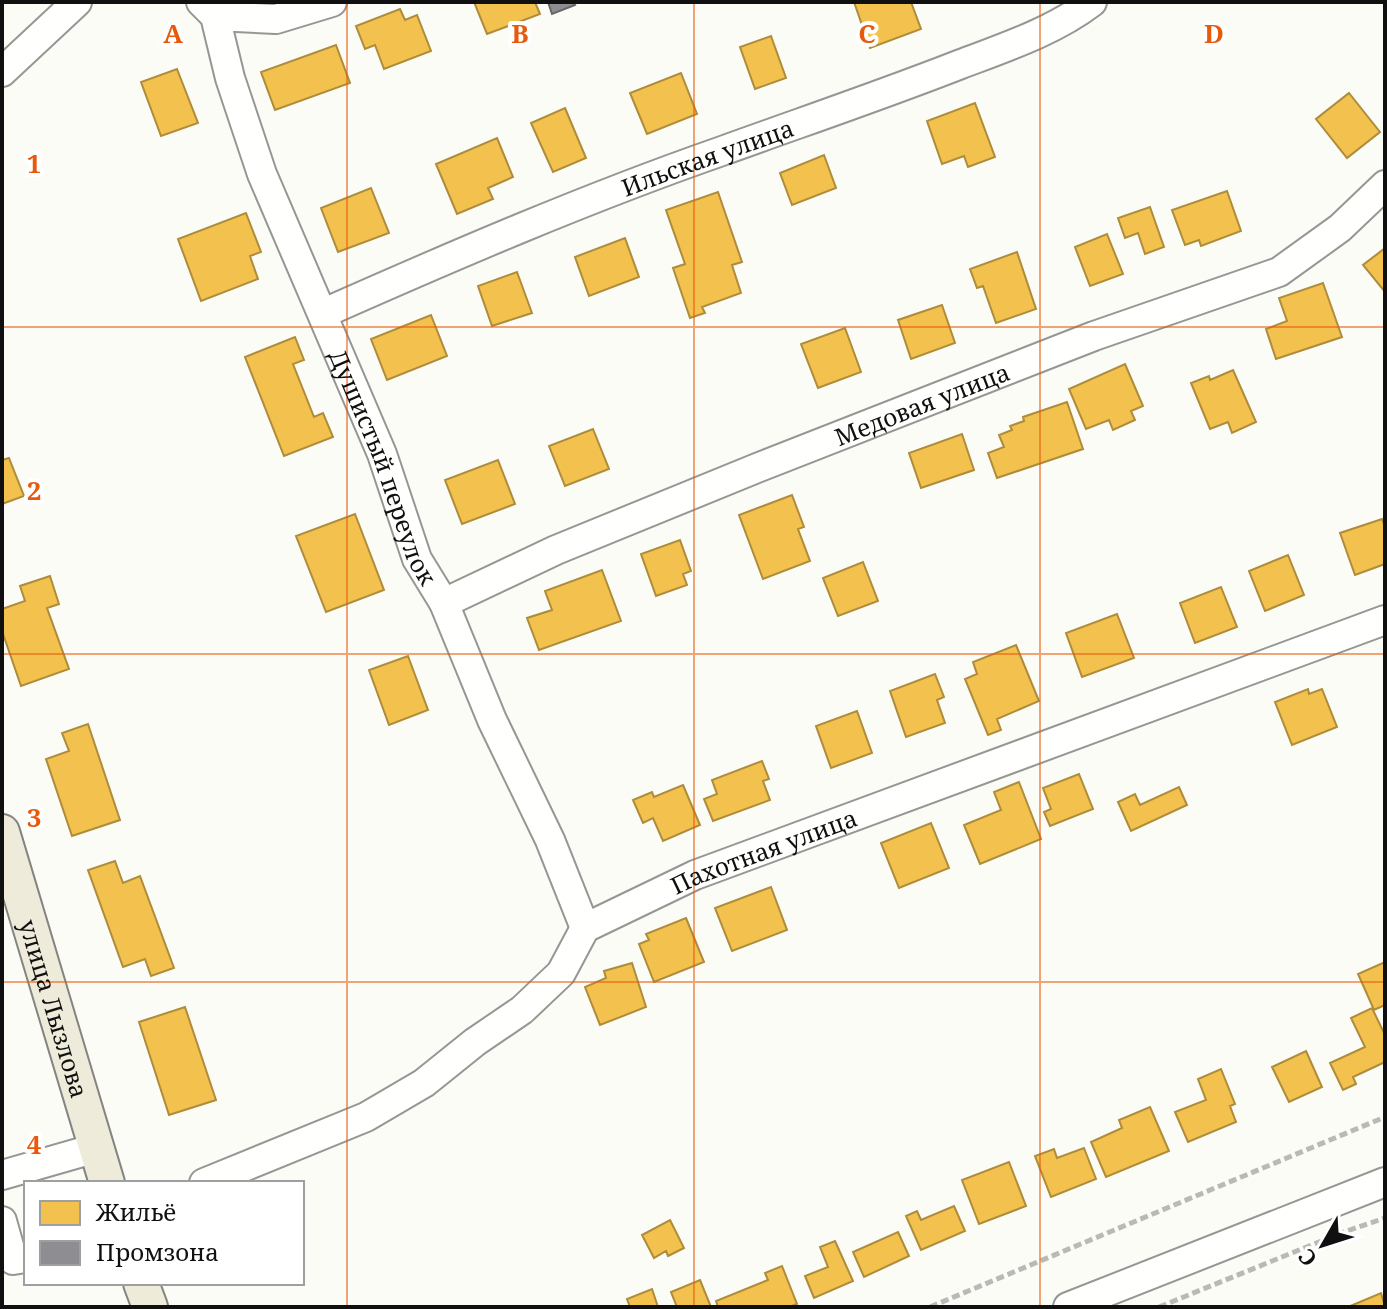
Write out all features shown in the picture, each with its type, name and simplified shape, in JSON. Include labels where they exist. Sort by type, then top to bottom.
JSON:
[{"type":"main road","name":"улица Лызлова","points":[[2,832],[106,1181]]},
{"type":"main road","points":[[142,1285],[150,1307]]},
{"type":"street","points":[[2,72],[77,2]]},
{"type":"street","points":[[208,9],[276,19],[332,2]]},
{"type":"street","name":"Ильская улица","points":[[324,313],[469,249],[717,152],[898,89],[1002,48],[1072,17],[1092,2]]},
{"type":"street","name":"Душистый переулок","points":[[208,9],[262,174],[382,454],[417,559],[444,603],[492,720],[550,840],[585,928]]},
{"type":"street","name":"Медовая улица","points":[[444,603],[556,550],[757,468],[1094,336],[1279,272],[1340,228],[1385,185]]},
{"type":"street","name":"Пахотная улица","points":[[585,928],[695,875],[1385,620]]},
{"type":"street","points":[[209,1181],[366,1117],[424,1083],[475,1042],[522,1010],[561,973],[585,928]]},
{"type":"street","points":[[2,1175],[96,1148]]},
{"type":"street","points":[[1068,1307],[1385,1182]]},
{"type":"street","points":[[2,1221],[13,1260],[24,1258]]},
{"type":"path","points":[[930,1307],[1385,1117]]},
{"type":"path","points":[[1159,1307],[1385,1218]]},
{"type":"building: Жильё","points":[[474,2],[535,2],[540,14],[487,34]]},
{"type":"building: Жильё","points":[[854,2],[911,2],[921,29],[870,48]]},
{"type":"building: Жильё","points":[[400,9],[405,20],[417,15],[431,51],[384,69],[375,45],[365,49],[356,26]]},
{"type":"building: Жильё","points":[[771,36],[786,78],[755,89],[740,47]]},
{"type":"building: Жильё","points":[[336,45],[350,83],[275,110],[261,72]]},
{"type":"building: Жильё","points":[[177,69],[198,123],[161,136],[141,82]]},
{"type":"building: Жильё","points":[[681,73],[697,114],[647,134],[630,93]]},
{"type":"building: Жильё","points":[[1349,93],[1380,132],[1347,158],[1316,119]]},
{"type":"building: Жильё","points":[[975,103],[995,157],[968,167],[964,156],[942,164],[927,121]]},
{"type":"building: Жильё","points":[[565,108],[586,158],[553,172],[531,123]]},
{"type":"building: Жильё","points":[[497,138],[513,177],[488,188],[493,199],[457,214],[436,164]]},
{"type":"building: Жильё","points":[[824,155],[836,188],[792,205],[780,173]]},
{"type":"building: Жильё","points":[[371,188],[389,233],[338,252],[321,208]]},
{"type":"building: Жильё","points":[[1227,191],[1241,231],[1201,246],[1199,240],[1185,245],[1172,210]]},
{"type":"building: Жильё","points":[[718,192],[742,262],[732,265],[741,293],[702,307],[705,313],[690,318],[673,268],[685,264],[666,210]]},
{"type":"building: Жильё","points":[[1150,207],[1164,247],[1145,254],[1138,233],[1125,238],[1118,218]]},
{"type":"building: Жильё","points":[[246,213],[261,252],[250,256],[258,279],[201,301],[178,239]]},
{"type":"building: Жильё","points":[[1107,234],[1123,274],[1090,286],[1075,247]]},
{"type":"building: Жильё","points":[[625,238],[639,277],[589,296],[575,257]]},
{"type":"building: Жильё","points":[[1385,248],[1385,292],[1363,265]]},
{"type":"building: Жильё","points":[[1017,252],[1036,309],[996,323],[983,286],[977,288],[970,269]]},
{"type":"building: Жильё","points":[[517,272],[532,313],[492,326],[478,286]]},
{"type":"building: Жильё","points":[[1323,283],[1342,337],[1276,359],[1266,329],[1287,321],[1279,298]]},
{"type":"building: Жильё","points":[[942,305],[955,343],[911,359],[898,320]]},
{"type":"building: Жильё","points":[[431,315],[447,356],[387,380],[371,339]]},
{"type":"building: Жильё","points":[[845,328],[861,372],[818,388],[801,344]]},
{"type":"building: Жильё","points":[[295,337],[304,360],[293,364],[314,417],[323,413],[333,437],[284,456],[245,357]]},
{"type":"building: Жильё","points":[[1125,364],[1143,406],[1131,411],[1135,420],[1113,430],[1109,420],[1086,429],[1069,389]]},
{"type":"building: Жильё","points":[[1233,370],[1256,422],[1232,433],[1228,422],[1210,429],[1191,383],[1209,376],[1210,380]]},
{"type":"building: Жильё","points":[[1067,402],[1083,449],[997,478],[988,453],[1004,447],[999,435],[1012,430],[1010,426],[1024,421],[1023,417]]},
{"type":"building: Жильё","points":[[593,429],[609,469],[565,486],[549,446]]},
{"type":"building: Жильё","points":[[962,434],[974,470],[921,488],[909,453]]},
{"type":"building: Жильё","points":[[9,458],[24,496],[2,504],[2,460]]},
{"type":"building: Жильё","points":[[498,460],[515,504],[462,524],[445,480]]},
{"type":"building: Жильё","points":[[792,495],[804,527],[798,529],[810,561],[763,579],[739,515]]},
{"type":"building: Жильё","points":[[355,514],[384,590],[326,612],[296,536]]},
{"type":"building: Жильё","points":[[1382,519],[1385,527],[1385,564],[1355,575],[1340,533]]},
{"type":"building: Жильё","points":[[680,540],[691,571],[683,574],[687,585],[656,596],[641,554]]},
{"type":"building: Жильё","points":[[1288,555],[1304,595],[1265,611],[1249,571]]},
{"type":"building: Жильё","points":[[863,562],[878,601],[838,616],[823,578]]},
{"type":"building: Жильё","points":[[602,570],[621,621],[539,650],[527,618],[552,610],[545,591]]},
{"type":"building: Жильё","points":[[50,576],[59,604],[47,608],[69,669],[21,686],[2,631],[2,609],[25,601],[20,586]]},
{"type":"building: Жильё","points":[[1221,587],[1237,627],[1195,643],[1180,603]]},
{"type":"building: Жильё","points":[[1117,614],[1134,658],[1082,677],[1066,633]]},
{"type":"building: Жильё","points":[[1016,645],[1039,701],[997,719],[1001,730],[988,735],[965,679],[977,674],[973,662]]},
{"type":"building: Жильё","points":[[408,656],[428,710],[389,725],[369,670]]},
{"type":"building: Жильё","points":[[935,674],[944,697],[937,700],[945,723],[906,737],[890,691]]},
{"type":"building: Жильё","points":[[1308,689],[1309,694],[1322,689],[1337,727],[1292,745],[1275,702]]},
{"type":"building: Жильё","points":[[857,711],[872,753],[831,768],[816,726]]},
{"type":"building: Жильё","points":[[88,724],[120,820],[72,836],[46,759],[69,751],[62,733]]},
{"type":"building: Жильё","points":[[762,761],[769,779],[763,781],[770,800],[713,821],[704,799],[717,794],[712,780]]},
{"type":"building: Жильё","points":[[1079,774],[1093,809],[1050,826],[1044,812],[1051,809],[1043,788]]},
{"type":"building: Жильё","points":[[1019,782],[1041,839],[980,864],[964,825],[1001,810],[994,792]]},
{"type":"building: Жильё","points":[[683,785],[700,825],[663,841],[653,818],[643,823],[633,800],[652,792],[654,797]]},
{"type":"building: Жильё","points":[[1179,787],[1187,805],[1131,831],[1118,802],[1135,794],[1140,805]]},
{"type":"building: Жильё","points":[[931,823],[949,868],[899,888],[881,843]]},
{"type":"building: Жильё","points":[[115,861],[123,883],[140,876],[174,968],[151,976],[145,959],[123,967],[88,870]]},
{"type":"building: Жильё","points":[[771,887],[787,930],[732,951],[715,908]]},
{"type":"building: Жильё","points":[[686,918],[704,962],[654,982],[639,944],[649,940],[646,934]]},
{"type":"building: Жильё","points":[[1385,962],[1385,1005],[1374,1010],[1358,974]]},
{"type":"building: Жильё","points":[[632,963],[646,1007],[600,1025],[585,987],[606,978],[604,971]]},
{"type":"building: Жильё","points":[[185,1007],[216,1100],[169,1115],[139,1022]]},
{"type":"building: Жильё","points":[[1372,1008],[1385,1035],[1385,1062],[1353,1077],[1356,1084],[1343,1090],[1330,1063],[1365,1047],[1351,1018]]},
{"type":"building: Жильё","points":[[1306,1051],[1322,1087],[1289,1102],[1272,1067]]},
{"type":"building: Жильё","points":[[1221,1069],[1235,1104],[1230,1106],[1236,1122],[1188,1142],[1175,1112],[1206,1100],[1198,1079]]},
{"type":"building: Жильё","points":[[1150,1107],[1169,1151],[1106,1177],[1091,1142],[1122,1128],[1119,1120]]},
{"type":"building: Жильё","points":[[1084,1148],[1096,1179],[1051,1197],[1035,1156],[1054,1149],[1057,1158]]},
{"type":"building: Жильё","points":[[1009,1162],[1026,1206],[979,1224],[962,1180]]},
{"type":"building: Жильё","points":[[954,1206],[965,1231],[921,1250],[906,1216],[917,1211],[921,1220]]},
{"type":"building: Жильё","points":[[670,1220],[684,1248],[668,1256],[666,1251],[654,1258],[642,1235]]},
{"type":"building: Жильё","points":[[898,1232],[909,1256],[864,1277],[853,1252]]},
{"type":"building: Жильё","points":[[835,1241],[853,1281],[814,1298],[805,1276],[828,1267],[820,1247]]},
{"type":"building: Жильё","points":[[782,1266],[797,1304],[789,1307],[718,1307],[716,1301],[768,1280],[765,1273]]},
{"type":"building: Жильё","points":[[700,1280],[711,1307],[677,1307],[671,1292]]},
{"type":"building: Жильё","points":[[652,1289],[658,1307],[630,1307],[627,1299]]},
{"type":"building: Жильё","points":[[1381,1293],[1385,1307],[1348,1307]]},
{"type":"building: Промзона","points":[[548,2],[573,2],[575,5],[552,14]]}]
